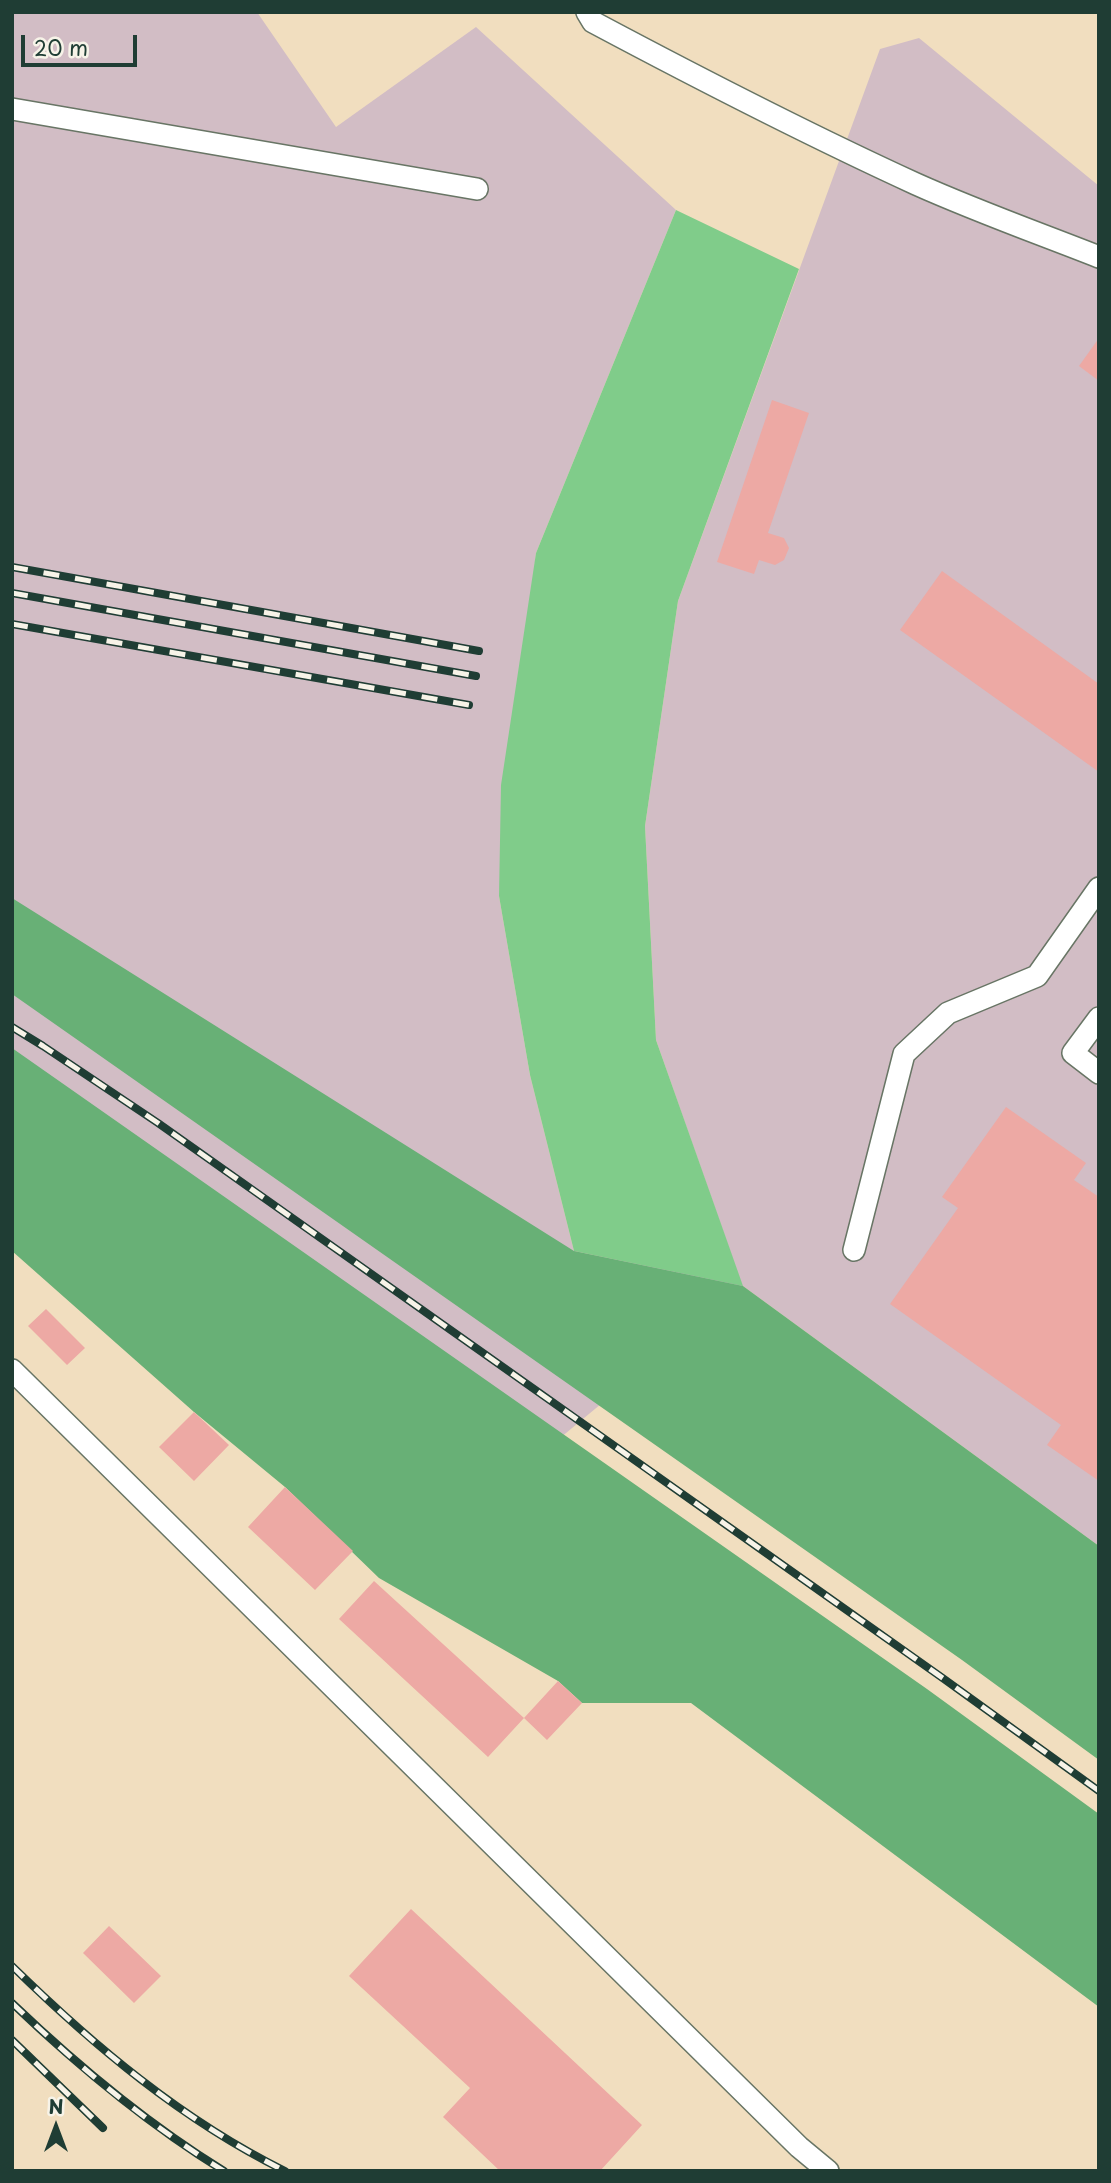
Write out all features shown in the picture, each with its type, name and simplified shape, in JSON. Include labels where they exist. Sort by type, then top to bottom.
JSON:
[{"type":"lane","points":[[587,12],[593,22],[676,66],[894,174],[1099,257]]},
{"type":"lane","points":[[12,110],[477,189]]},
{"type":"lane","points":[[853,1250],[904,1054],[948,1013],[1037,976],[1099,888]]},
{"type":"lane","points":[[1099,1018],[1073,1053],[1099,1073]]},
{"type":"lane","points":[[12,1370],[799,2147],[828,2171]]},
{"type":"shaded area","points":[[12,12],[257,12],[336,127],[476,27],[676,210],[536,553],[499,896],[530,1075],[574,1251],[742,1285],[656,1040],[645,826],[678,601],[880,49],[919,38],[1099,186],[1099,1546],[743,1286],[412,1561],[12,1208]]},
{"type":"green space","points":[[676,210],[799,269],[678,601],[645,826],[656,1040],[743,1286],[574,1251],[530,1075],[499,896],[501,785],[536,553]]},
{"type":"green space","points":[[12,898],[574,1251],[743,1286],[1099,1546],[1099,1760],[962,1660],[12,994]]},
{"type":"green space","points":[[12,1048],[927,1689],[1099,1814],[1099,2007],[691,1703],[582,1703],[558,1681],[379,1578],[285,1487],[194,1412],[12,1251]]},
{"type":"building","points":[[1099,338],[1099,381],[1079,366]]},
{"type":"building","points":[[772,400],[809,413],[768,533],[784,538],[789,548],[784,560],[775,565],[759,560],[754,574],[717,562]]},
{"type":"building","points":[[942,571],[1099,684],[1099,772],[900,630]]},
{"type":"building","points":[[1006,1107],[1086,1163],[1074,1180],[1099,1197],[1099,1481],[1047,1445],[1061,1425],[890,1304],[958,1208],[942,1197]]},
{"type":"building","points":[[46,1309],[85,1348],[67,1365],[28,1326]]},
{"type":"building","points":[[194,1412],[229,1445],[194,1481],[159,1447]]},
{"type":"building","points":[[285,1487],[353,1551],[315,1590],[248,1527]]},
{"type":"building","points":[[374,1581],[524,1718],[488,1757],[339,1619]]},
{"type":"building","points":[[558,1681],[582,1703],[547,1740],[524,1718]]},
{"type":"building","points":[[411,1909],[642,2125],[600,2171],[500,2171],[443,2117],[470,2088],[349,1976]]},
{"type":"building","points":[[109,1926],[161,1976],[134,2003],[83,1953]]},
{"type":"railway","points":[[12,567],[479,651]]},
{"type":"railway","points":[[12,593],[476,676]]},
{"type":"railway","points":[[12,624],[469,705]]},
{"type":"railway","points":[[12,1027],[158,1123],[1099,1791]]},
{"type":"railway","points":[[12,1966],[107,2053],[175,2105],[210,2129],[285,2171]]},
{"type":"railway","points":[[12,2003],[114,2093],[224,2171]]},
{"type":"railway","points":[[12,2040],[103,2128]]}]
